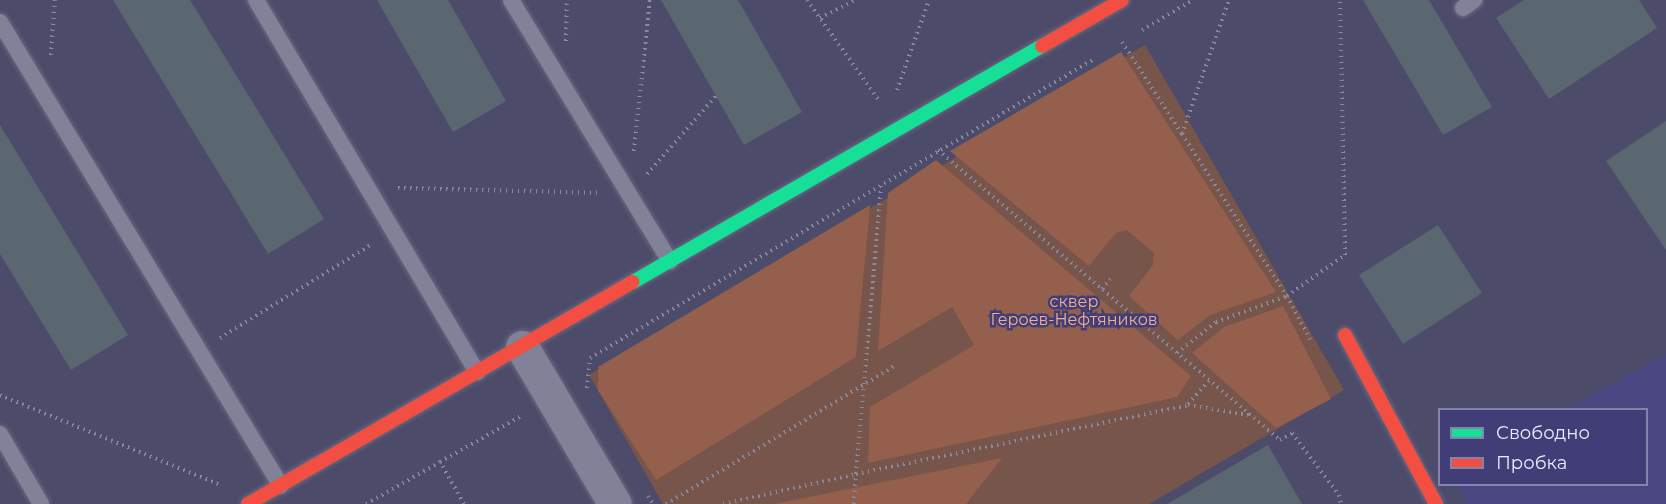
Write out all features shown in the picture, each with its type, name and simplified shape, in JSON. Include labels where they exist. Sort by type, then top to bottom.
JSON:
[{"type":"street","points":[[248,504],[1122,0]]},
{"type":"street","points":[[1345,335],[1436,504]]},
{"type":"street","points":[[522,347],[615,504]]},
{"type":"lane","points":[[256,0],[477,372]]},
{"type":"lane","points":[[511,0],[670,261]]},
{"type":"lane","points":[[1080,3],[1089,19]]},
{"type":"lane","points":[[0,22],[281,486]]},
{"type":"lane","points":[[0,434],[41,504]]},
{"type":"path","points":[[48,100],[55,0]]},
{"type":"path","points":[[629,194],[650,0]]},
{"type":"path","points":[[807,0],[882,104]]},
{"type":"path","points":[[820,18],[855,0]]},
{"type":"path","points":[[896,93],[929,0]]},
{"type":"path","points":[[1112,48],[1193,0]]},
{"type":"path","points":[[1182,134],[1229,0]]},
{"type":"path","points":[[1177,353],[1216,322],[1287,296],[1345,255],[1340,0]]},
{"type":"path","points":[[1122,42],[1287,296]]},
{"type":"path","points":[[586,390],[590,358],[1101,54]]},
{"type":"path","points":[[368,187],[629,194],[716,96]]},
{"type":"path","points":[[938,150],[1280,440],[1292,433],[1339,495],[1341,504]]},
{"type":"path","points":[[854,504],[881,185]]},
{"type":"path","points":[[200,351],[393,231]]},
{"type":"path","points":[[1102,289],[1110,279]]},
{"type":"path","points":[[666,504],[896,366]]},
{"type":"path","points":[[1188,405],[1209,381]]},
{"type":"path","points":[[0,395],[221,485]]},
{"type":"path","points":[[723,504],[1188,405],[1250,415]]},
{"type":"path","points":[[366,504],[524,414],[530,424]]},
{"type":"path","points":[[440,462],[464,504]]},
{"type":"path","points":[[646,493],[653,504]]},
{"type":"shaded area","points":[[1666,354],[1666,504],[1468,504],[1458,486],[1648,486],[1648,408],[1570,408]]},
{"type":"green space","name":"сквер Героев-Нефтяников","points":[[1145,45],[1344,390],[1149,504],[663,504],[589,375]]},
{"type":"green space","points":[[1121,52],[1276,292],[1210,315],[1178,340],[1129,296],[1153,265],[1154,253],[1127,230],[1116,233],[1089,266],[950,151]]},
{"type":"green space","points":[[936,160],[1191,376],[1177,397],[868,463],[870,407],[974,345],[952,307],[878,351],[888,193]]},
{"type":"green space","points":[[870,205],[856,357],[656,480],[598,390],[598,367]]},
{"type":"green space","points":[[1283,306],[1331,399],[1276,428],[1192,353],[1224,327]]},
{"type":"green space","points":[[1002,458],[966,504],[774,504]]},
{"type":"building","points":[[113,0],[190,0],[324,219],[268,254]]},
{"type":"building","points":[[377,0],[448,0],[506,101],[453,132]]},
{"type":"building","points":[[661,0],[738,0],[802,112],[744,145]]},
{"type":"building","points":[[1363,0],[1429,0],[1492,107],[1443,135]]},
{"type":"building","points":[[1524,0],[1639,0],[1657,28],[1549,99],[1496,18]]},
{"type":"building","points":[[1666,121],[1666,250],[1606,161]]},
{"type":"building","points":[[0,125],[128,335],[71,370],[0,254]]},
{"type":"building","points":[[1438,225],[1482,293],[1403,344],[1359,275]]},
{"type":"building","points":[[1268,445],[1302,504],[1167,504]]},
{"type":"traffic: fast","points":[[633,282],[1042,46]]},
{"type":"traffic: jam","points":[[1042,46],[1122,0]]},
{"type":"traffic: jam","points":[[248,504],[633,282]]},
{"type":"traffic: jam","points":[[1345,335],[1436,504]]}]
